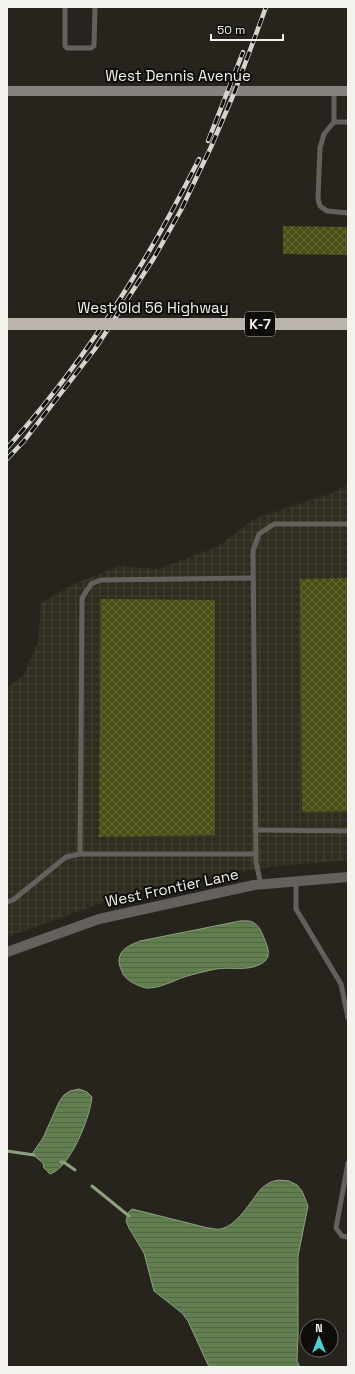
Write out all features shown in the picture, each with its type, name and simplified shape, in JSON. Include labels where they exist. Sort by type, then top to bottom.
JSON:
[{"type":"highway","name":"West Old 56 Highway","points":[[7,324],[348,324]]},
{"type":"street","name":"West Dennis Avenue","points":[[7,91],[348,91]]},
{"type":"street","name":"West Frontier Lane","points":[[7,952],[99,919],[261,885],[348,877]]},
{"type":"lane","points":[[65,7],[65,46],[67,48],[92,48],[94,46],[94,7]]},
{"type":"lane","points":[[334,91],[334,122],[324,134],[320,148],[318,199],[320,206],[327,211],[348,212]]},
{"type":"lane","points":[[334,122],[348,122]]},
{"type":"lane","points":[[261,885],[256,862],[253,551],[259,534],[274,524],[348,524]]},
{"type":"lane","points":[[80,854],[82,598],[91,584],[101,580],[254,578]]},
{"type":"lane","points":[[256,830],[348,831]]},
{"type":"lane","points":[[7,902],[13,900],[66,857],[80,854],[256,854]]},
{"type":"lane","points":[[296,882],[296,909],[341,984],[348,1018]]},
{"type":"lane","points":[[348,1163],[336,1228],[342,1236],[348,1236]]},
{"type":"shaded area","points":[[348,485],[348,860],[280,866],[213,875],[166,885],[99,904],[7,937],[7,688],[24,675],[38,642],[41,603],[72,585],[119,566],[158,569],[219,546],[254,519],[332,493]]},
{"type":"shaded area","points":[[240,921],[252,922],[260,929],[268,948],[268,956],[266,960],[259,965],[248,968],[221,968],[184,977],[151,988],[136,985],[127,979],[120,967],[119,960],[121,953],[126,948],[140,941]]},
{"type":"shaded area","points":[[79,1089],[87,1092],[92,1097],[83,1129],[72,1153],[57,1170],[50,1174],[44,1168],[43,1163],[32,1154],[43,1138],[59,1102],[64,1095],[70,1091]]},
{"type":"shaded area","points":[[279,1180],[289,1181],[297,1185],[302,1191],[308,1206],[298,1256],[297,1361],[300,1367],[209,1367],[188,1321],[182,1313],[154,1291],[144,1253],[126,1221],[128,1213],[132,1209],[208,1228],[220,1229],[232,1224],[248,1207],[264,1186]]},
{"type":"building","points":[[283,226],[348,227],[348,255],[283,254]]},
{"type":"building","points":[[348,578],[348,811],[302,812],[300,579]]},
{"type":"building","points":[[101,599],[215,600],[215,835],[99,837]]},
{"type":"waterway","points":[[7,1151],[34,1155]]},
{"type":"waterway","points":[[61,1162],[75,1170]]},
{"type":"waterway","points":[[92,1186],[129,1216]]},
{"type":"railway","points":[[7,459],[24,441],[95,349],[154,258],[181,210],[211,147],[235,91],[266,7]]},
{"type":"railway","points":[[208,141],[243,52]]},
{"type":"railway","points":[[7,448],[63,381],[113,310],[158,236],[199,159]]}]
